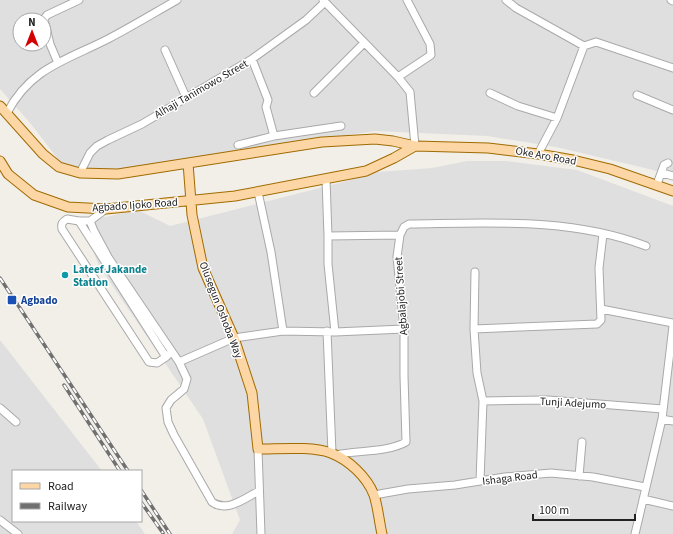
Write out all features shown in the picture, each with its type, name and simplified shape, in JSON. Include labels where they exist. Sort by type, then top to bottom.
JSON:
[{"type":"main road","points":[[0,106],[48,158],[59,167],[80,173],[118,174],[188,163]]},
{"type":"main road","name":"Oke Aro Road","points":[[188,163],[322,142],[375,139],[394,141],[415,146],[506,149],[538,154],[573,160],[610,169],[673,190]]},
{"type":"main road","points":[[191,201],[258,192],[366,171],[415,146]]},
{"type":"main road","name":"Agbado Ijoko Road","points":[[0,161],[8,174],[34,195],[68,207],[106,209],[191,201]]},
{"type":"main road","name":"Olusegun Oshoba Way","points":[[188,163],[192,215],[203,268],[234,338],[252,393],[258,449]]},
{"type":"main road","points":[[258,449],[307,449],[333,454],[351,465],[365,478],[374,495],[382,534]]},
{"type":"street","points":[[58,63],[50,44],[44,19],[47,15],[80,0]]},
{"type":"street","points":[[7,113],[13,103],[38,75],[58,63],[107,40],[177,0]]},
{"type":"street","points":[[398,77],[430,54],[430,44],[407,0]]},
{"type":"street","points":[[506,0],[516,8],[584,46],[596,42],[673,68]]},
{"type":"street","points":[[324,1],[398,77],[410,92],[415,146]]},
{"type":"street","name":"Alhaji Tanimowo Street","points":[[80,173],[90,153],[97,146],[142,124],[252,59],[306,20],[324,1]]},
{"type":"street","points":[[314,93],[364,43]]},
{"type":"street","points":[[538,154],[557,118],[584,46]]},
{"type":"street","points":[[165,50],[186,97]]},
{"type":"street","points":[[252,59],[268,100],[266,107],[274,136]]},
{"type":"street","points":[[490,93],[518,106],[557,118]]},
{"type":"street","points":[[637,95],[673,110]]},
{"type":"street","points":[[238,145],[274,136],[341,126]]},
{"type":"street","points":[[657,184],[664,166],[668,163]]},
{"type":"street","points":[[662,173],[673,176]]},
{"type":"street","points":[[326,179],[333,454]]},
{"type":"street","points":[[258,192],[271,252],[283,331]]},
{"type":"street","points":[[106,209],[90,220],[79,221],[67,219],[61,224],[62,229],[149,362],[157,363],[169,355]]},
{"type":"street","points":[[90,220],[94,231],[108,257],[169,355]]},
{"type":"street","points":[[79,221],[169,355],[179,362],[187,379],[184,389],[171,400],[166,408],[168,422],[212,502],[217,506],[224,507],[235,504],[259,491]]},
{"type":"street","points":[[328,236],[400,235],[404,227],[410,224],[483,223],[560,225],[602,234],[646,246]]},
{"type":"street","points":[[474,329],[597,324],[601,320],[599,268],[602,234]]},
{"type":"street","name":"Agbalajobi Street","points":[[333,454],[396,447],[406,442],[404,329],[397,257],[400,235]]},
{"type":"street","points":[[475,272],[474,329],[478,373],[483,401],[480,481]]},
{"type":"street","points":[[601,309],[673,325],[662,419],[635,534]]},
{"type":"street","points":[[179,362],[234,338],[283,331],[404,329]]},
{"type":"street","name":"Tunji Adejumo","points":[[483,401],[548,400],[663,409]]},
{"type":"street","points":[[0,408],[16,422]]},
{"type":"street","points":[[662,419],[673,421]]},
{"type":"street","points":[[579,476],[582,442]]},
{"type":"street","points":[[258,449],[261,534]]},
{"type":"street","name":"Ishaga Road","points":[[374,495],[408,488],[445,486],[505,477],[551,473],[645,487]]},
{"type":"street","points":[[643,499],[673,506]]},
{"type":"street","points":[[0,520],[18,534]]},
{"type":"shaded area","points":[[0,0],[673,0],[673,178],[653,170],[556,147],[487,136],[375,131],[281,145],[215,158],[88,174],[61,163],[31,124],[0,89]]},
{"type":"shaded area","points":[[467,161],[507,161],[577,170],[673,206],[673,534],[232,534],[240,520],[203,419],[99,266],[82,222],[138,210],[170,226],[377,172],[432,168]]},
{"type":"shaded area","points":[[0,340],[101,470],[12,470],[12,522],[137,522],[145,534],[0,534]]},
{"type":"railway","points":[[0,278],[127,470]]},
{"type":"railway","points":[[64,385],[119,470]]},
{"type":"railway","points":[[142,492],[170,534]]},
{"type":"railway","points":[[142,503],[163,533]]},
{"type":"place","name":"Lateef Jakande Station","points":[[65,275]]},
{"type":"place","name":"Agbado","points":[[12,300]]}]
